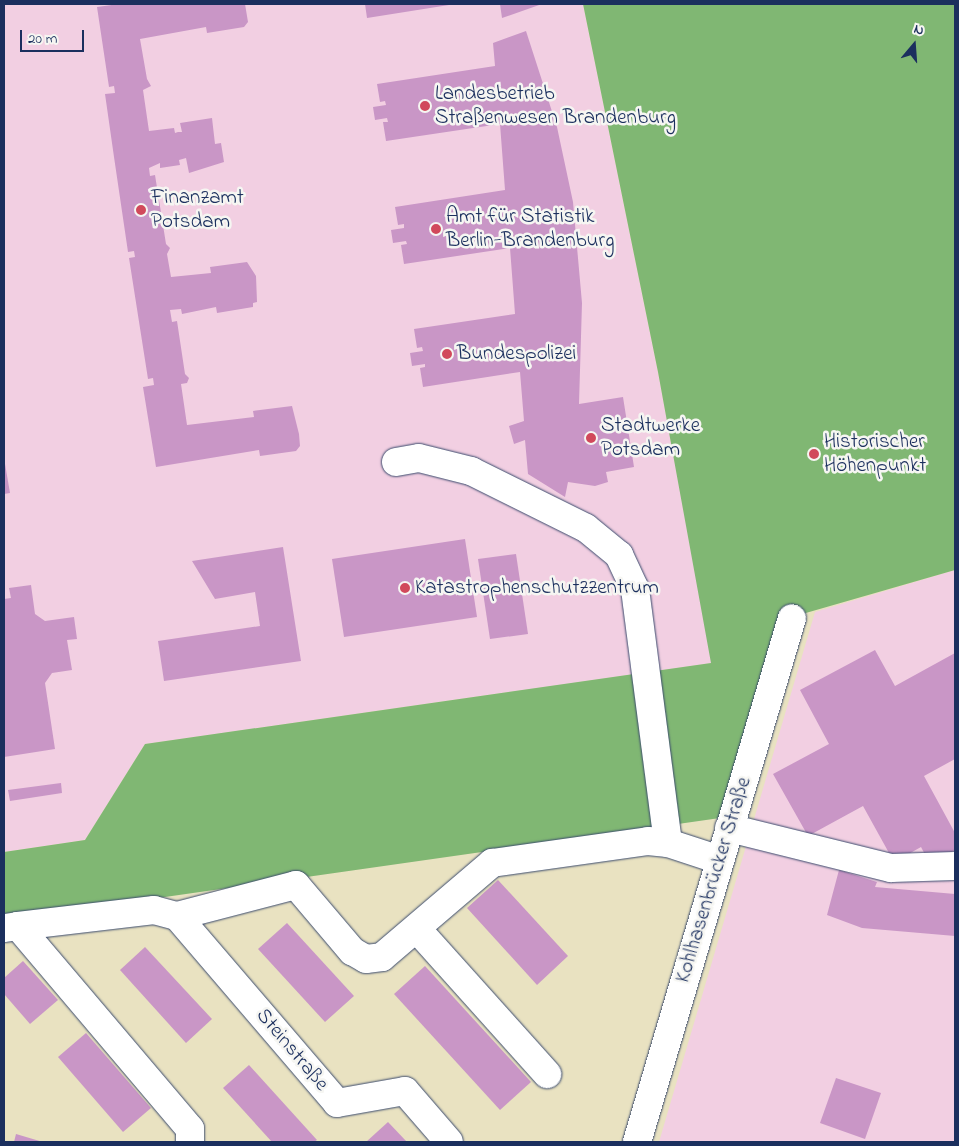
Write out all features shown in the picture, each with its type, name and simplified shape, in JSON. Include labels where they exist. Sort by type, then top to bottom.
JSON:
[{"type":"lane","points":[[396,462],[419,458],[471,471],[586,528],[619,555],[635,589],[668,843]]},
{"type":"lane","name":"Kohlhasenbrücker Straße","points":[[636,1142],[792,618]]},
{"type":"lane","points":[[730,828],[891,868],[955,866]]},
{"type":"lane","points":[[11,927],[154,910],[178,916],[296,885],[352,952],[366,959],[382,957],[492,863],[648,841],[668,843],[720,860]]},
{"type":"lane","name":"Steinstraße","points":[[178,916],[337,1103],[405,1091],[449,1142]]},
{"type":"lane","points":[[11,927],[190,1129],[190,1142]]},
{"type":"lane","points":[[417,929],[546,1074]]},
{"type":"shaded area","points":[[4,4],[583,4],[658,372],[712,663],[145,744],[85,840],[4,852]]},
{"type":"shaded area","points":[[955,570],[955,1142],[659,1142],[815,612]]},
{"type":"green space","points":[[583,4],[955,4],[955,570],[778,621],[720,818],[4,920],[4,852],[85,840],[145,744],[711,663],[658,372]]},
{"type":"building","name":"Finanzamt Potsdam","points":[[119,4],[245,4],[248,22],[244,27],[207,33],[206,27],[140,39],[147,79],[151,86],[143,90],[149,131],[174,128],[175,133],[182,132],[180,123],[212,118],[215,144],[221,143],[224,162],[189,173],[186,158],[179,160],[180,165],[160,168],[160,163],[149,168],[150,176],[155,175],[166,244],[170,248],[167,254],[171,277],[211,273],[210,267],[247,262],[256,276],[257,302],[253,303],[253,307],[217,313],[216,307],[182,314],[181,309],[170,310],[172,322],[177,321],[185,374],[189,378],[187,383],[181,384],[187,425],[254,417],[253,411],[292,406],[299,434],[300,446],[296,451],[260,456],[259,450],[156,467],[143,387],[154,385],[153,378],[148,379],[129,258],[135,257],[134,251],[128,252],[105,94],[115,93],[114,86],[109,87],[97,7]]},
{"type":"building","points":[[365,4],[449,4],[449,5],[367,18]]},
{"type":"building","points":[[500,4],[542,4],[502,18]]},
{"type":"building","points":[[526,31],[557,127],[573,202],[582,303],[579,404],[623,397],[634,467],[606,472],[608,482],[595,486],[568,482],[565,497],[528,474],[525,440],[514,444],[509,426],[524,421],[520,372],[423,387],[420,368],[425,367],[425,364],[412,366],[410,353],[423,351],[422,347],[417,348],[414,329],[515,314],[510,248],[404,264],[401,245],[407,244],[406,241],[393,243],[391,230],[404,228],[404,224],[398,225],[395,207],[505,190],[500,124],[386,141],[383,122],[388,122],[387,118],[375,120],[373,107],[386,105],[385,101],[380,102],[377,84],[495,66],[493,43]]},
{"type":"building","points":[[4,458],[10,493],[4,494]]},
{"type":"building","name":"Katastrophenschutzzentrum","points":[[465,539],[477,617],[344,637],[332,559]]},
{"type":"building","points":[[283,547],[301,661],[164,681],[158,641],[260,626],[255,592],[215,599],[192,561]]},
{"type":"building","points":[[516,554],[528,634],[490,639],[478,559]]},
{"type":"building","points":[[31,585],[35,614],[45,621],[74,617],[77,639],[67,640],[72,670],[52,673],[45,683],[55,749],[4,757],[4,599],[11,598],[9,588]]},
{"type":"building","points":[[875,650],[895,686],[955,653],[955,759],[924,776],[955,833],[955,850],[930,864],[921,847],[894,862],[863,806],[808,836],[773,774],[829,744],[800,690]]},
{"type":"building","points":[[61,783],[62,793],[10,801],[8,790]]},
{"type":"building","points":[[839,870],[877,882],[875,887],[955,894],[955,936],[862,928],[827,915]]},
{"type":"building","points":[[498,880],[568,956],[537,985],[467,908]]},
{"type":"building","points":[[287,923],[354,996],[325,1022],[258,949]]},
{"type":"building","points":[[145,947],[212,1019],[186,1043],[120,970]]},
{"type":"building","points":[[23,961],[58,1000],[30,1024],[4,994],[4,978]]},
{"type":"building","points":[[425,966],[531,1082],[500,1110],[394,994]]},
{"type":"building","points":[[86,1033],[151,1108],[123,1132],[58,1057]]},
{"type":"building","points":[[249,1065],[317,1140],[314,1142],[272,1142],[223,1088]]},
{"type":"building","points":[[836,1078],[881,1093],[865,1139],[820,1123]]},
{"type":"building","points":[[388,1122],[407,1142],[366,1142]]},
{"type":"building","points":[[16,1134],[43,1142],[14,1142]]},
{"type":"place","name":"Landesbetrieb Straßenwesen Brandenburg","points":[[425,106]]},
{"type":"place","name":"Finanzamt Potsdam","points":[[141,210]]},
{"type":"place","name":"Amt für Statistik Berlin-Brandenburg","points":[[436,229]]},
{"type":"place","name":"Bundespolizei","points":[[447,354]]},
{"type":"place","name":"Stadtwerke Potsdam","points":[[591,438]]},
{"type":"place","name":"Historischer Höhenpunkt","points":[[814,454]]},
{"type":"place","name":"Katastrophenschutzzentrum","points":[[405,588]]}]
